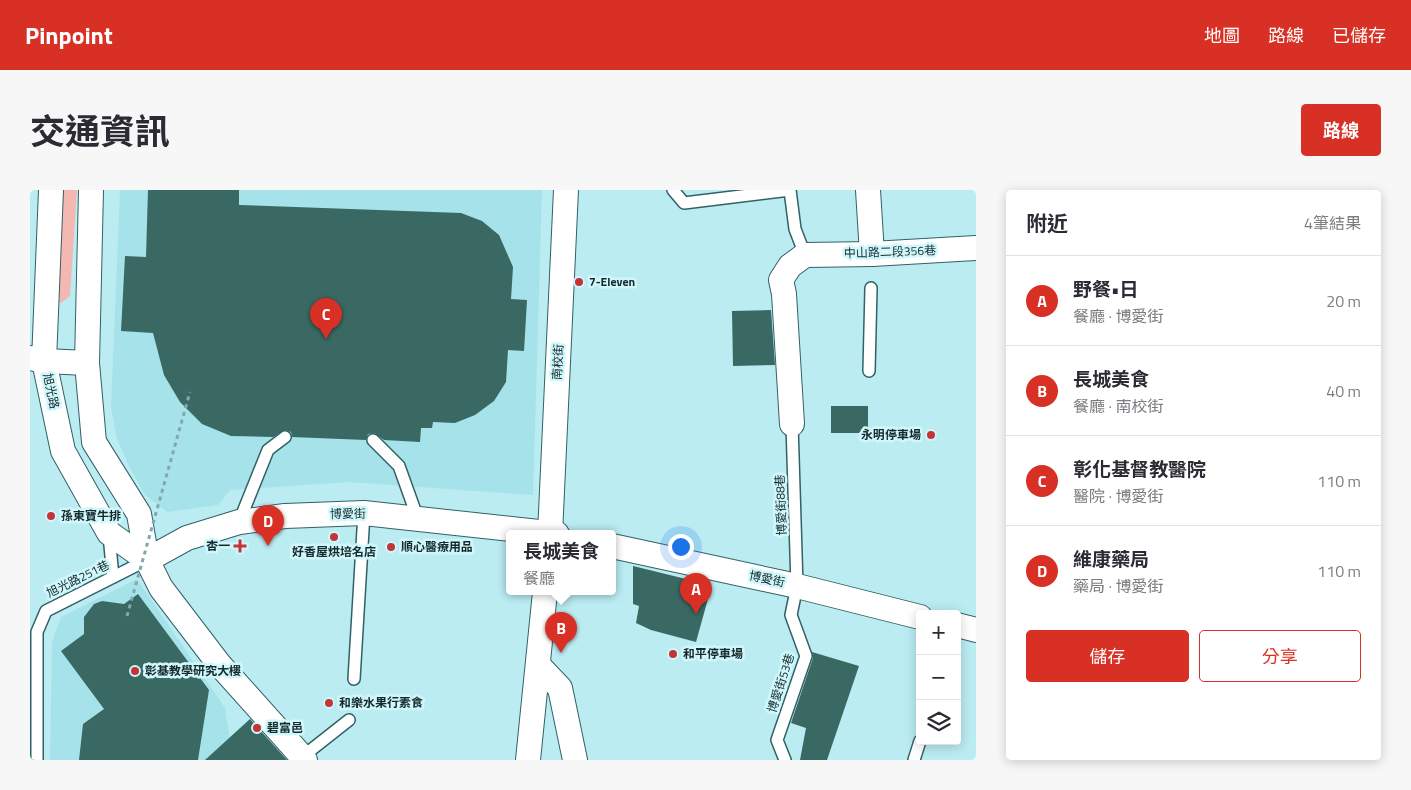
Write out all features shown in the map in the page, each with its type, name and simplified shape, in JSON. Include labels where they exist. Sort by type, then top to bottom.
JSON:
[{"type":"street","name":"旭光路","points":[[50,190],[37,360],[63,451],[109,533],[148,560]]},
{"type":"street","points":[[91,190],[87,363],[94,442],[139,514],[148,560],[161,588],[219,664],[304,759]]},
{"type":"street","name":"南校街","points":[[552,530],[566,190]]},
{"type":"street","points":[[868,190],[872,254]]},
{"type":"street","name":"中山路二段356巷","points":[[804,255],[872,254],[976,248]]},
{"type":"street","points":[[792,424],[784,294],[781,280],[790,266],[804,255]]},
{"type":"street","points":[[37,360],[87,363]]},
{"type":"street","name":"博愛街","points":[[148,560],[187,538],[239,522],[285,516],[364,513],[518,530]]},
{"type":"street","name":"博愛街","points":[[616,547],[797,586],[916,616]]},
{"type":"street","points":[[528,760],[545,595]]},
{"type":"street","points":[[961,626],[976,630]]},
{"type":"street","points":[[539,666],[560,688],[575,760]]},
{"type":"lane","points":[[673,190],[684,203],[790,190],[795,229],[804,255]]},
{"type":"lane","points":[[869,371],[871,288]]},
{"type":"lane","name":"博愛街88巷","points":[[792,424],[797,586]]},
{"type":"lane","points":[[239,522],[268,450],[285,437]]},
{"type":"lane","points":[[373,440],[399,466],[418,518]]},
{"type":"lane","points":[[354,679],[364,513]]},
{"type":"lane","points":[[109,533],[113,577]]},
{"type":"lane","name":"旭光路251巷","points":[[37,760],[33,666],[37,632],[46,611],[148,560]]},
{"type":"lane","name":"博愛街53巷","points":[[785,760],[777,740],[806,656],[792,614],[797,586]]},
{"type":"lane","points":[[304,759],[349,720]]},
{"type":"lane","points":[[914,760],[919,745]]},
{"type":"path","points":[[127,616],[190,392]]},
{"type":"shaded area","points":[[61,190],[77,190],[70,296],[61,303],[56,300]]},
{"type":"shaded area","points":[[120,190],[542,190],[533,495],[349,482],[230,490],[218,505],[167,512],[145,495],[129,466],[117,439],[111,407]]},
{"type":"shaded area","name":"彰基教學研究大樓","points":[[137,579],[225,708],[233,760],[50,760],[52,642],[61,617]]},
{"type":"building","points":[[148,190],[239,190],[239,205],[461,213],[482,221],[499,235],[513,267],[511,299],[527,300],[524,351],[508,350],[506,382],[494,401],[475,415],[455,423],[433,422],[432,428],[421,428],[420,442],[384,440],[374,433],[368,434],[366,440],[292,437],[291,432],[285,430],[273,437],[231,436],[202,424],[180,402],[164,375],[153,333],[121,331],[125,256],[146,257]]},
{"type":"building","points":[[771,310],[775,365],[733,366],[732,311]]},
{"type":"building","points":[[831,406],[868,406],[868,433],[831,433]]},
{"type":"building","points":[[633,566],[686,579],[711,588],[696,642],[651,630],[636,623],[639,606],[633,604]]},
{"type":"building","name":"彰基教學研究大樓","points":[[138,594],[209,690],[198,760],[79,760],[83,724],[104,709],[61,651],[84,634],[84,617],[94,604],[102,601],[124,604]]},
{"type":"building","points":[[812,652],[859,666],[827,760],[800,760],[806,728],[791,723],[813,658]]},
{"type":"building","name":"碧富邑","points":[[250,719],[287,760],[205,760]]},
{"type":"place","name":"7-Eleven","points":[[579,282]]},
{"type":"place","name":"彰化基督教醫院","points":[[326,339]]},
{"type":"place","name":"永明停車場","points":[[931,435]]},
{"type":"place","name":"孫東寶牛排","points":[[51,516]]},
{"type":"place","name":"好香屋烘培名店","points":[[334,537]]},
{"type":"place","name":"杏一","points":[[240,546]]},
{"type":"place","name":"維康藥局","points":[[268,546]]},
{"type":"place","name":"順心醫療用品","points":[[391,547]]},
{"type":"place","name":"野餐•日","points":[[696,614]]},
{"type":"place","name":"長城美食","points":[[561,653]]},
{"type":"place","name":"和平停車場","points":[[673,654]]},
{"type":"place","name":"彰基教學研究大樓","points":[[135,671]]},
{"type":"place","name":"和樂水果行素食","points":[[329,703]]},
{"type":"place","name":"碧富邑","points":[[257,728]]}]
